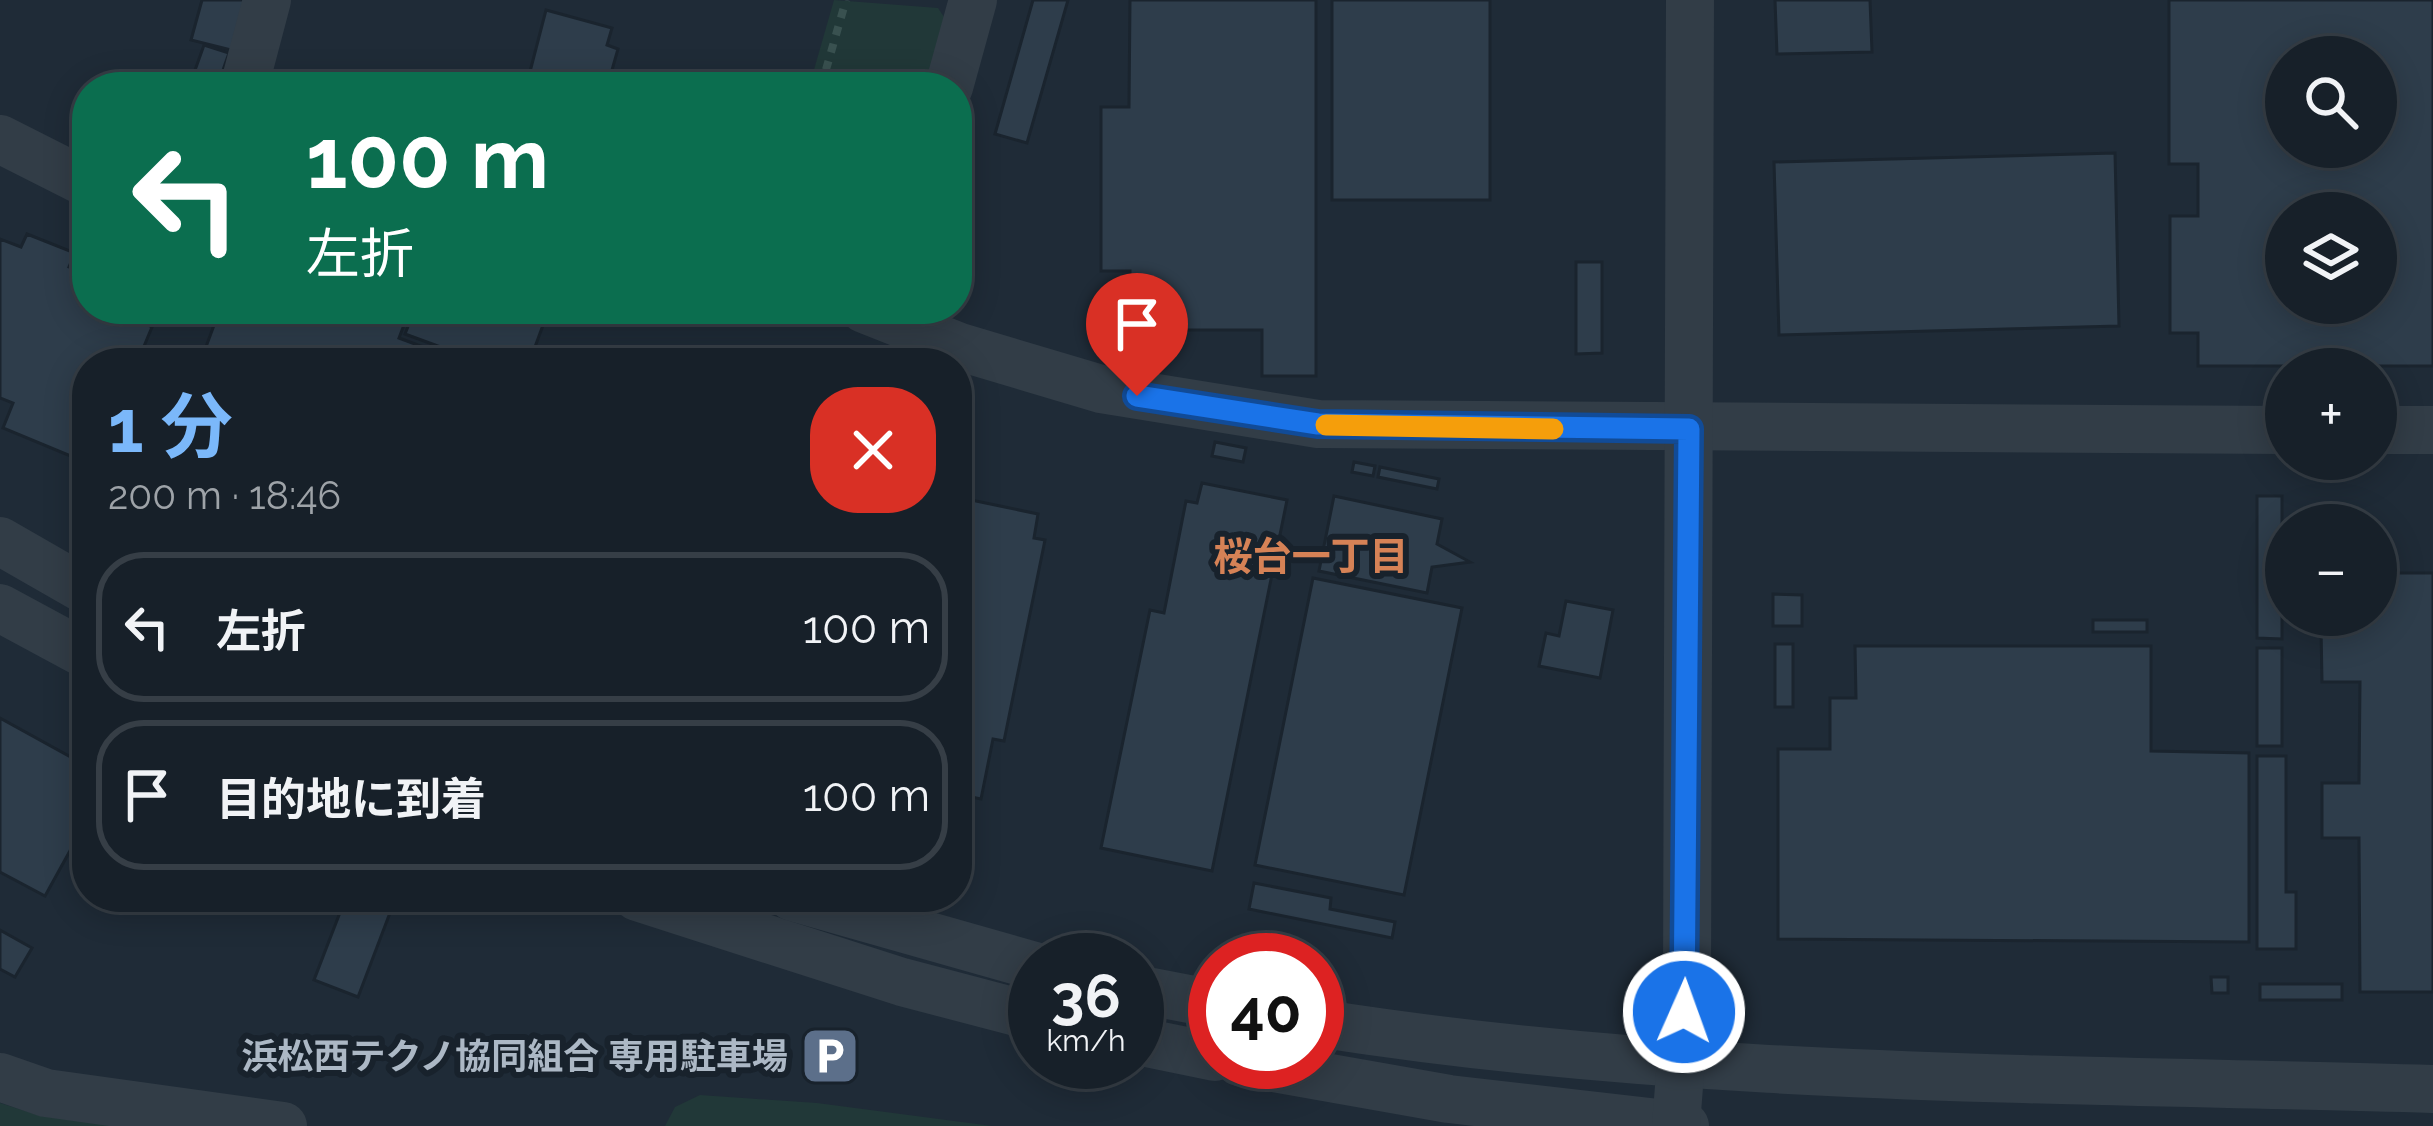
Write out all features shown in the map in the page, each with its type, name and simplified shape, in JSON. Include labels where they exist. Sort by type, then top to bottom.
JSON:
[{"type":"street","points":[[248,72],[267,0]]},
{"type":"street","points":[[953,72],[973,0]]},
{"type":"street","points":[[1676,1125],[1687,984],[1690,0]]},
{"type":"street","points":[[0,139],[72,175]]},
{"type":"street","points":[[910,324],[1030,370],[1246,416],[1392,429],[2265,430]]},
{"type":"street","points":[[2397,430],[2433,430]]},
{"type":"street","points":[[0,541],[72,582]]},
{"type":"street","points":[[0,608],[72,647]]},
{"type":"street","points":[[684,912],[880,975],[1008,1010]]},
{"type":"street","points":[[845,912],[1008,958]]},
{"type":"street","points":[[1344,1026],[1681,1065],[1869,1078],[2433,1089]]},
{"type":"street","points":[[0,1077],[46,1093],[283,1126]]},
{"type":"street","points":[[1344,1080],[1449,1099],[1685,1126]]},
{"type":"path","points":[[825,72],[846,0]]},
{"type":"green space","points":[[834,0],[938,8],[944,17],[929,72],[813,72]]},
{"type":"green space","points":[[700,1095],[817,1103],[992,1126],[665,1126],[675,1107]]},
{"type":"green space","points":[[0,1103],[41,1116],[117,1126],[0,1126]]},
{"type":"building","points":[[202,0],[249,0],[235,51],[191,40]]},
{"type":"building","points":[[1033,0],[1068,0],[1027,143],[995,134]]},
{"type":"building","points":[[1130,0],[1316,0],[1316,376],[1262,376],[1262,330],[1156,330],[1130,304],[1130,271],[1101,271],[1101,107],[1129,107]]},
{"type":"building","points":[[1332,0],[1490,0],[1490,200],[1332,200]]},
{"type":"building","points":[[1775,0],[1870,0],[1872,52],[1777,54]]},
{"type":"building","points":[[2169,0],[2433,0],[2433,366],[2397,366],[2397,348],[2265,348],[2265,366],[2198,366],[2198,333],[2170,333],[2170,216],[2198,216],[2198,164],[2169,164]]},
{"type":"building","points":[[546,10],[612,28],[607,45],[618,49],[611,72],[530,72]]},
{"type":"building","points":[[204,45],[229,53],[222,72],[194,72]]},
{"type":"building","points":[[2115,153],[2119,326],[1779,335],[1774,162]]},
{"type":"building","points":[[27,234],[72,252],[72,324],[152,327],[143,348],[72,348],[72,457],[3,428],[13,403],[0,398],[0,239],[21,247]]},
{"type":"building","points":[[1576,262],[1602,262],[1602,353],[1576,354]]},
{"type":"building","points":[[214,324],[404,324],[399,338],[426,348],[206,348]]},
{"type":"building","points":[[409,324],[543,324],[535,348],[443,348],[405,334]]},
{"type":"building","points":[[1215,442],[1246,448],[1243,462],[1212,456]]},
{"type":"building","points":[[1354,462],[1375,466],[1373,476],[1352,472]]},
{"type":"building","points":[[1380,467],[1439,479],[1437,489],[1378,477]]},
{"type":"building","points":[[1202,483],[1287,500],[1212,871],[1101,848],[1150,610],[1164,613],[1186,501],[1197,503]]},
{"type":"building","points":[[1334,496],[1442,519],[1437,544],[1470,562],[1432,567],[1427,593],[1319,571]]},
{"type":"building","points":[[2257,496],[2282,496],[2282,504],[2265,504],[2265,636],[2282,639],[2257,638]]},
{"type":"building","points":[[972,500],[1038,514],[1034,538],[1045,540],[1004,741],[993,739],[981,799],[972,797]]},
{"type":"building","points":[[2397,573],[2433,573],[2433,992],[2360,992],[2359,838],[2322,838],[2322,783],[2359,783],[2360,682],[2322,682],[2321,636],[2397,636]]},
{"type":"building","points":[[1313,578],[1462,608],[1404,895],[1255,865]]},
{"type":"building","points":[[1773,594],[1802,595],[1802,626],[1773,626]]},
{"type":"building","points":[[1566,601],[1613,610],[1600,678],[1539,666],[1546,633],[1559,636]]},
{"type":"building","points":[[2093,620],[2147,620],[2147,632],[2093,632]]},
{"type":"building","points":[[1775,644],[1793,644],[1793,707],[1775,707]]},
{"type":"building","points":[[1855,646],[2151,646],[2151,751],[2249,753],[2249,942],[1778,939],[1778,749],[1830,749],[1830,698],[1856,698]]},
{"type":"building","points":[[2257,648],[2282,648],[2282,746],[2257,746]]},
{"type":"building","points":[[0,718],[72,758],[72,847],[45,896],[0,872]]},
{"type":"building","points":[[2257,756],[2286,756],[2286,892],[2296,892],[2296,949],[2257,949]]},
{"type":"building","points":[[1254,883],[1331,898],[1330,909],[1395,922],[1392,938],[1249,909]]},
{"type":"building","points":[[340,912],[390,912],[358,997],[314,980]]},
{"type":"building","points":[[0,930],[32,948],[15,977],[0,969]]},
{"type":"building","points":[[2211,977],[2228,977],[2228,993],[2212,993]]},
{"type":"building","points":[[2260,984],[2342,984],[2342,1000],[2260,1000]]},
{"type":"slow traffic","points":[[1326,425],[1553,429]]},
{"type":"place","name":"浜松西テクノ協同組合 専用駐車場","points":[[830,1056]]},
{"type":"district","name":"桜台一丁目","points":[[1311,556]]},
{"type":"route","points":[[1137,396],[1246,416],[1392,429],[1689,429],[1684,1012]]}]
